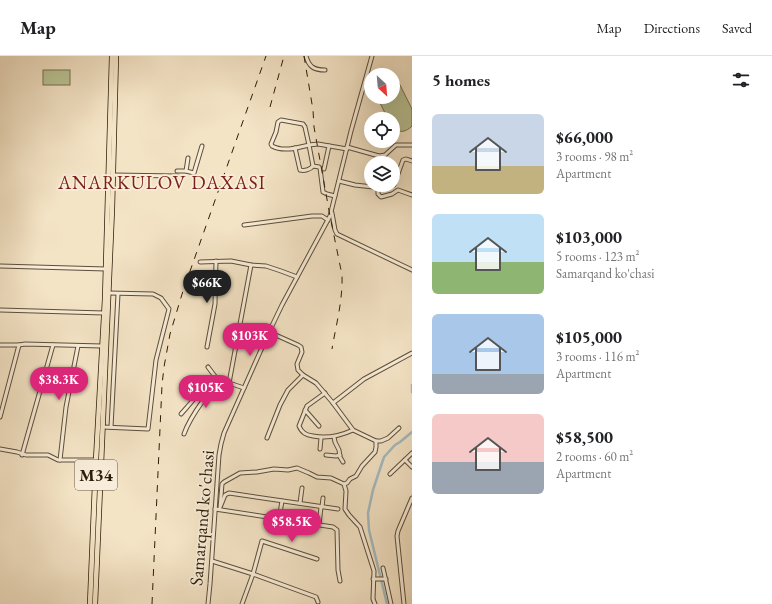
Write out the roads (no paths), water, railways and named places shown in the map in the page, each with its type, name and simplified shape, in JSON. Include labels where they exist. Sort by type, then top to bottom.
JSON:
[{"type":"main road","name":"M34","points":[[90,604],[102,346],[105,332],[104,313],[112,56]]},
{"type":"main road","name":"M34","points":[[94,604],[105,332],[112,210],[116,56]]},
{"type":"street","points":[[306,56],[308,63],[312,67],[325,70]]},
{"type":"street","name":"Samarqand ko'chasi","points":[[208,604],[217,479],[221,444],[224,433],[282,305],[330,216],[372,56]]},
{"type":"street","points":[[312,166],[309,145],[304,124],[279,120],[272,144],[272,146],[278,149],[295,148],[309,145],[318,144],[347,148],[379,156],[385,155],[396,144],[412,146]]},
{"type":"street","points":[[177,171],[194,173],[202,146]]},
{"type":"street","points":[[324,169],[329,146]]},
{"type":"street","points":[[295,148],[300,170],[303,171],[311,168],[312,166],[319,166],[323,192],[335,196]]},
{"type":"street","points":[[186,171],[188,158]]},
{"type":"street","points":[[400,168],[403,160],[406,159],[412,161]]},
{"type":"street","points":[[113,175],[177,176]]},
{"type":"street","points":[[339,181],[373,187],[378,189],[378,194],[381,197],[392,194],[398,190],[412,195]]},
{"type":"street","points":[[331,212],[335,230],[338,234],[412,270]]},
{"type":"street","points":[[244,225],[312,216],[322,216],[328,220]]},
{"type":"street","points":[[207,347],[215,304],[216,261]]},
{"type":"street","points":[[200,262],[232,261],[266,266],[281,270],[297,277]]},
{"type":"street","points":[[229,383],[251,265]]},
{"type":"street","points":[[0,266],[106,269]]},
{"type":"street","points":[[102,427],[148,428],[156,360],[169,309],[161,298],[153,294],[108,294]]},
{"type":"street","points":[[111,427],[118,294]]},
{"type":"street","points":[[0,310],[104,313]]},
{"type":"street","points":[[269,332],[301,347],[302,352],[297,362],[298,370],[316,383],[353,430],[376,441],[381,441],[388,438],[399,428]]},
{"type":"street","points":[[0,345],[25,344],[102,346]]},
{"type":"street","points":[[0,417],[19,345]]},
{"type":"street","points":[[22,454],[53,345]]},
{"type":"street","points":[[60,460],[66,407],[78,346]]},
{"type":"street","points":[[333,403],[364,379],[412,353]]},
{"type":"street","points":[[208,367],[217,379],[244,388]]},
{"type":"street","points":[[267,438],[280,405],[288,390],[303,375]]},
{"type":"street","points":[[182,385],[203,384],[217,379]]},
{"type":"street","points":[[184,434],[187,425],[217,379]]},
{"type":"street","points":[[181,414],[203,384]]},
{"type":"street","points":[[325,393],[307,406],[299,426],[301,430],[307,435],[322,438],[334,437],[353,430]]},
{"type":"street","points":[[305,410],[319,426]]},
{"type":"street","points":[[334,437],[343,462]]},
{"type":"street","points":[[320,449],[322,438]]},
{"type":"street","points":[[344,484],[356,476],[362,466],[375,452],[376,441]]},
{"type":"street","points":[[0,449],[26,455],[48,455],[60,460],[96,460]]},
{"type":"street","points":[[390,474],[412,453]]},
{"type":"street","points":[[326,455],[340,455]]},
{"type":"street","points":[[405,460],[410,463],[412,467]]},
{"type":"street","points":[[220,509],[222,484],[240,474],[274,469],[288,470],[297,468],[317,477],[331,478],[344,484],[346,491],[345,509],[360,527],[374,571],[373,599],[375,604]]},
{"type":"street","points":[[300,503],[302,488]]},
{"type":"street","points":[[220,509],[226,495],[229,493],[338,509]]},
{"type":"street","points":[[319,525],[323,498]]},
{"type":"street","points":[[404,604],[398,531],[412,498]]},
{"type":"street","points":[[279,519],[282,501]]},
{"type":"street","points":[[215,510],[220,509],[333,527],[336,530],[340,581]]},
{"type":"street","points":[[242,604],[253,574],[262,541],[317,559]]},
{"type":"street","points":[[212,561],[316,597],[318,602]]},
{"type":"street","points":[[383,568],[392,604]]},
{"type":"street","points":[[373,579],[386,579]]},
{"type":"waterway","points":[[412,385],[412,392]]},
{"type":"waterway","points":[[387,604],[369,530],[368,513],[373,490],[384,457],[395,445],[412,432]]},
{"type":"railway","points":[[152,604],[162,385],[170,334],[183,291],[266,56]]},
{"type":"railway","points":[[270,107],[284,56]]},
{"type":"railway","points":[[304,56],[313,110],[314,127],[342,275],[340,303],[332,349]]},
{"type":"district","name":"ANARKULOV DAXASI","points":[[162,182]]}]
